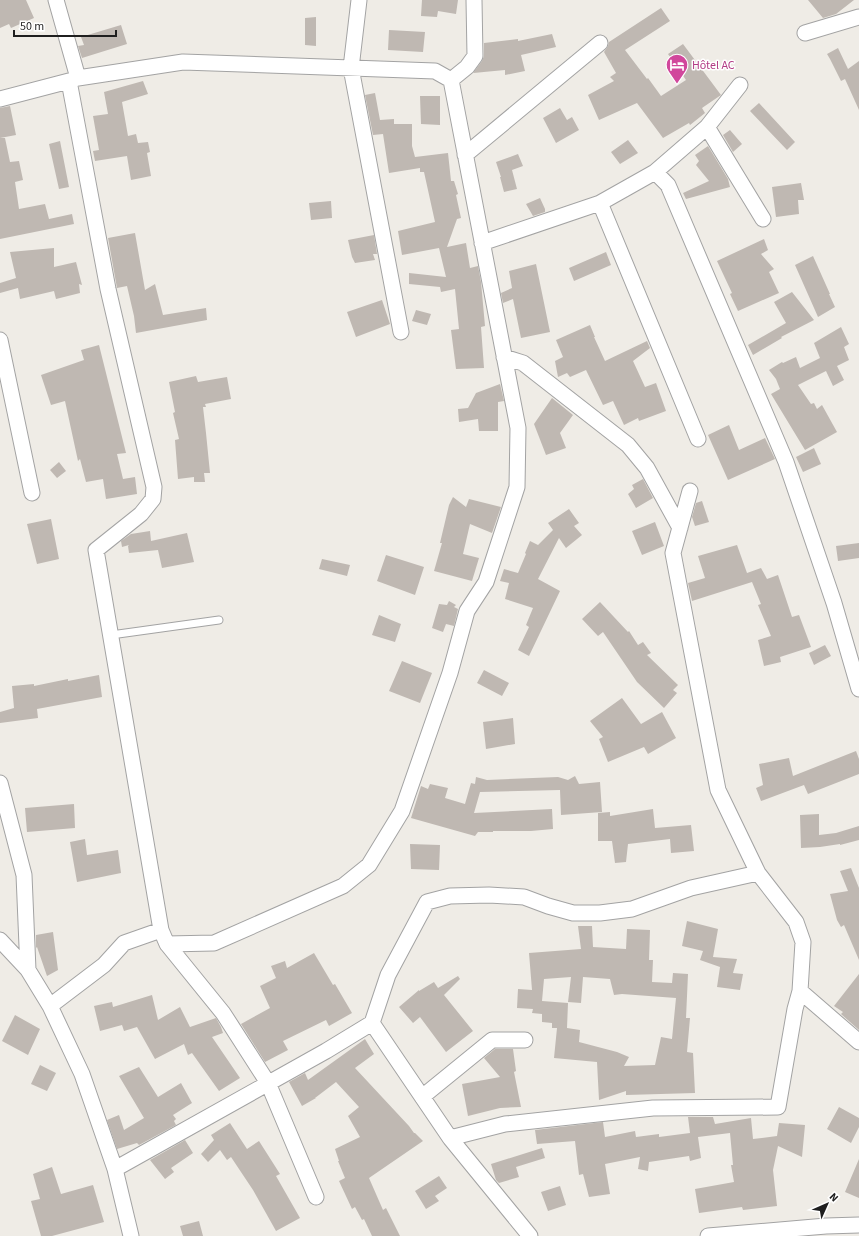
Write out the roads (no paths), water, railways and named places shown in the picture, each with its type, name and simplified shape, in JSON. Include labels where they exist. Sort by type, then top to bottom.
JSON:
[{"type":"street","points":[[56,0],[74,80],[108,289],[154,487],[153,499],[141,514],[96,550],[160,930],[167,944],[223,1013],[268,1083],[316,1197]]},
{"type":"street","points":[[359,0],[351,68],[401,332]]},
{"type":"street","points":[[451,80],[467,67],[475,56],[474,0]]},
{"type":"street","points":[[805,33],[859,17]]},
{"type":"street","points":[[466,155],[600,43]]},
{"type":"street","points":[[0,99],[74,80],[183,62],[435,71],[451,80],[466,155],[518,428],[517,487],[486,582],[467,611],[450,673],[402,811],[369,865],[343,886],[214,943],[167,944]]},
{"type":"street","points":[[482,243],[600,203],[655,172],[707,127],[740,85]]},
{"type":"street","points":[[707,127],[763,219]]},
{"type":"street","points":[[655,172],[668,185],[786,462],[834,603],[859,689]]},
{"type":"street","points":[[600,203],[698,439]]},
{"type":"street","points":[[0,340],[32,493]]},
{"type":"street","points":[[504,357],[523,363],[628,445],[647,468],[680,528]]},
{"type":"street","points":[[450,1138],[505,1124],[653,1108],[778,1107],[795,1009],[800,991],[803,942],[796,922],[758,873],[718,790],[673,553],[690,491]]},
{"type":"street","points":[[0,783],[24,875],[28,970]]},
{"type":"street","points":[[115,1169],[326,1051],[372,1023],[388,975],[427,902],[450,896],[489,895],[524,897],[573,913],[600,912],[632,909],[691,888],[758,873]]},
{"type":"street","points":[[50,1006],[104,965],[124,943],[160,930]]},
{"type":"street","points":[[0,940],[28,970],[50,1006],[82,1074],[115,1169],[131,1236]]},
{"type":"street","points":[[800,991],[859,1042]]},
{"type":"street","points":[[372,1023],[450,1138],[530,1236]]},
{"type":"street","points":[[422,1097],[492,1040],[524,1040]]},
{"type":"street","points":[[708,1236],[826,1231],[859,1225]]},
{"type":"lane","points":[[111,635],[219,620]]},
{"type":"place","name":"Hôtel AC","points":[[677,84]]}]
